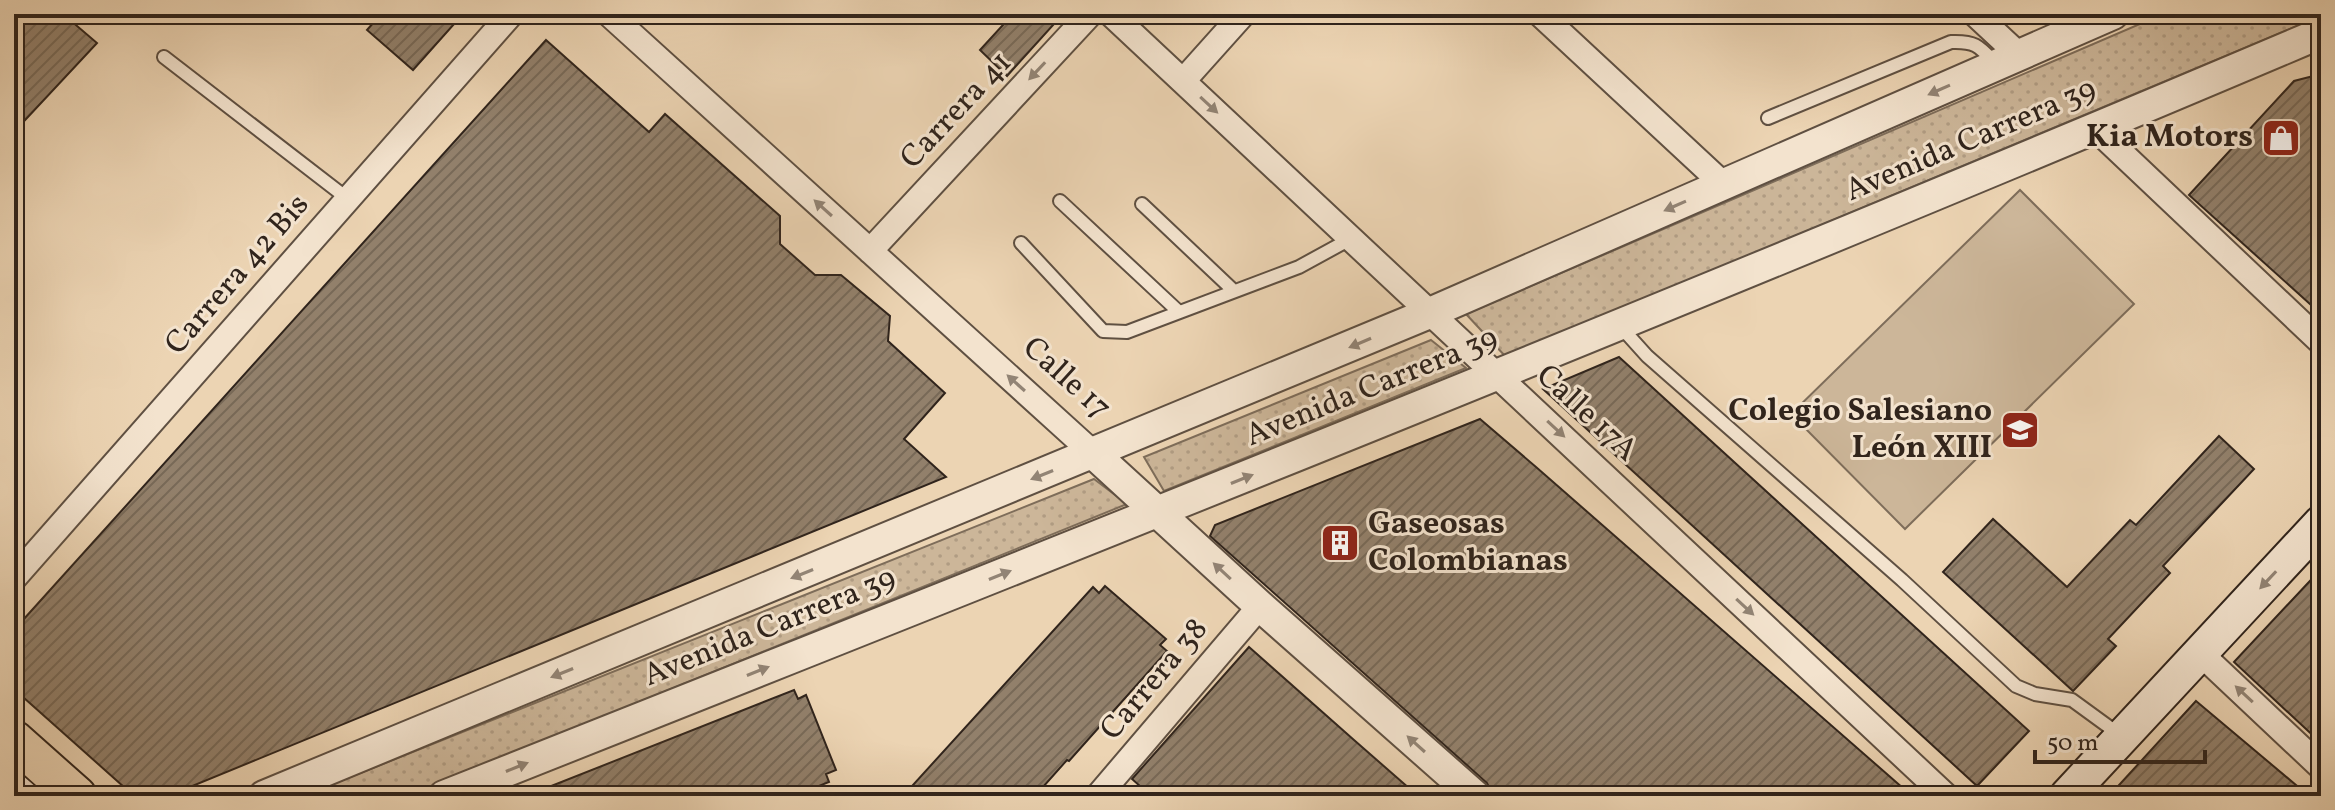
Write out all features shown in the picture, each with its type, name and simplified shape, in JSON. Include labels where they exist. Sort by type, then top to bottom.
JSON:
[{"type":"main road","points":[[2067,796],[2321,523]]},
{"type":"main road","points":[[14,740],[77,796]]},
{"type":"street","name":"Carrera 42 Bis","points":[[14,578],[511,14]]},
{"type":"street","name":"Calle 17","points":[[609,14],[1260,606],[1475,796]]},
{"type":"street","name":"Carrera 41","points":[[870,251],[1090,14]]},
{"type":"street","name":"Calle 17A","points":[[1111,14],[1946,796]]},
{"type":"street","points":[[1183,81],[1243,14]]},
{"type":"street","points":[[1540,14],[1724,185]]},
{"type":"street","points":[[1975,14],[2008,60]]},
{"type":"street","name":"Avenida Carrera 39","points":[[264,796],[1432,312],[2113,14]]},
{"type":"street","name":"Avenida Carrera 39","points":[[444,796],[1159,513],[1620,326],[2321,33]]},
{"type":"street","points":[[2096,129],[2321,342]]},
{"type":"street","name":"Carrera 38","points":[[1110,792],[1260,606]]},
{"type":"street","points":[[2200,653],[2321,767]]},
{"type":"lane","points":[[1768,118],[1951,42],[1970,41],[2008,60]]},
{"type":"lane","points":[[164,57],[348,199]]},
{"type":"lane","points":[[1060,201],[1179,312]]},
{"type":"lane","points":[[1142,204],[1234,291]]},
{"type":"lane","points":[[1021,243],[1103,331],[1127,332],[1299,267],[1352,238]]},
{"type":"lane","points":[[1620,326],[1647,356],[1902,580],[2016,686],[2035,694],[2072,700],[2122,737]]},
{"type":"lane","points":[[14,776],[37,796]]},
{"type":"shaded area","points":[[2163,14],[2321,16],[1506,357],[1466,314]]},
{"type":"shaded area","points":[[2020,190],[2134,304],[1905,529],[1791,414]]},
{"type":"shaded area","points":[[1431,340],[1466,368],[1164,491],[1144,457]]},
{"type":"shaded area","points":[[1094,479],[1127,504],[407,796],[303,796]]},
{"type":"building","points":[[21,14],[63,14],[97,43],[14,132],[14,21]]},
{"type":"building","points":[[381,14],[463,14],[413,70],[367,30]]},
{"type":"building","points":[[1013,14],[1063,14],[1007,76],[980,50]]},
{"type":"building","points":[[546,40],[649,132],[665,114],[780,216],[780,244],[815,275],[841,275],[890,316],[888,341],[945,393],[904,439],[946,477],[168,796],[134,796],[14,689],[14,630]]},
{"type":"building","name":"Kia Motors","points":[[2321,74],[2321,314],[2189,195],[2294,81]]},
{"type":"building","points":[[1619,357],[2029,731],[1977,786],[1543,389]]},
{"type":"building","points":[[1480,419],[1912,796],[1493,796],[1487,783],[1210,536],[1215,525]]},
{"type":"building","points":[[2219,436],[2254,469],[2163,566],[2170,573],[2108,639],[2116,646],[2073,691],[1943,572],[1993,519],[2067,587],[2130,520],[2136,525]]},
{"type":"building","points":[[2321,569],[2321,743],[2234,662]]},
{"type":"building","points":[[1105,586],[1166,639],[1160,645],[1167,651],[1069,761],[1035,796],[903,796],[1093,587],[1099,593]]},
{"type":"building","points":[[1249,647],[1418,796],[1151,796],[1132,779]]},
{"type":"building","points":[[794,690],[798,699],[806,695],[836,770],[826,774],[829,782],[794,796],[526,796]]},
{"type":"building","points":[[2196,701],[2309,796],[2109,796]]},
{"type":"place","name":"Kia Motors","points":[[2281,138]]},
{"type":"place","name":"Colegio Salesiano León XIII","points":[[2020,430]]},
{"type":"place","name":"Gaseosas Colombianas","points":[[1340,543]]}]
